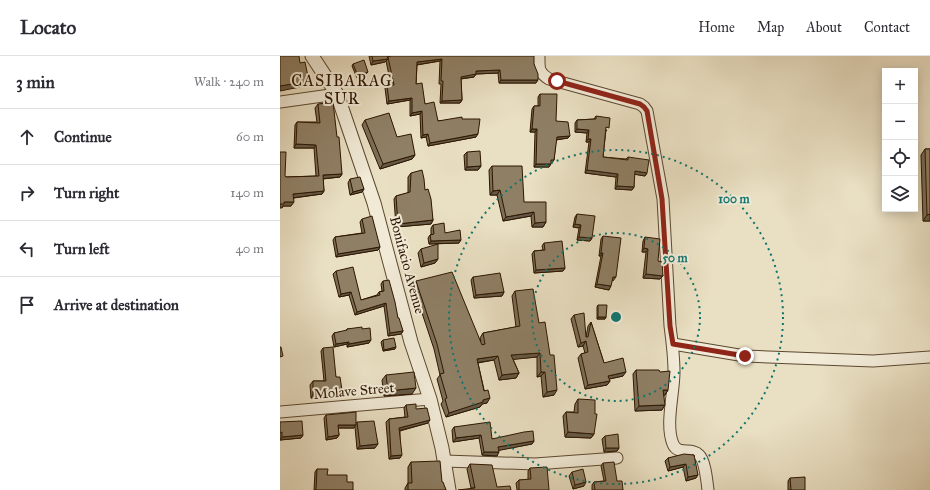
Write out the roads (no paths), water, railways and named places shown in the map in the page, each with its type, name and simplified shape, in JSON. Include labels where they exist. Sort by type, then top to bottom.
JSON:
[{"type":"street","name":"Bonifacio Avenue","points":[[312,56],[336,94],[374,203],[412,342],[430,399],[445,461],[449,490]]},
{"type":"street","points":[[539,56],[538,68],[542,75],[549,79],[640,104],[647,111],[662,199],[670,326],[673,344],[674,372],[670,436],[674,447],[677,450],[695,452],[700,455],[703,461],[708,490]]},
{"type":"street","points":[[280,102],[336,94]]},
{"type":"street","points":[[673,344],[745,356],[873,361],[930,357]]},
{"type":"street","name":"Molave Street","points":[[280,412],[430,399]]},
{"type":"street","points":[[445,461],[534,464],[617,458]]},
{"type":"district","name":"CASIBARAG SUR","points":[[342,89]]}]
